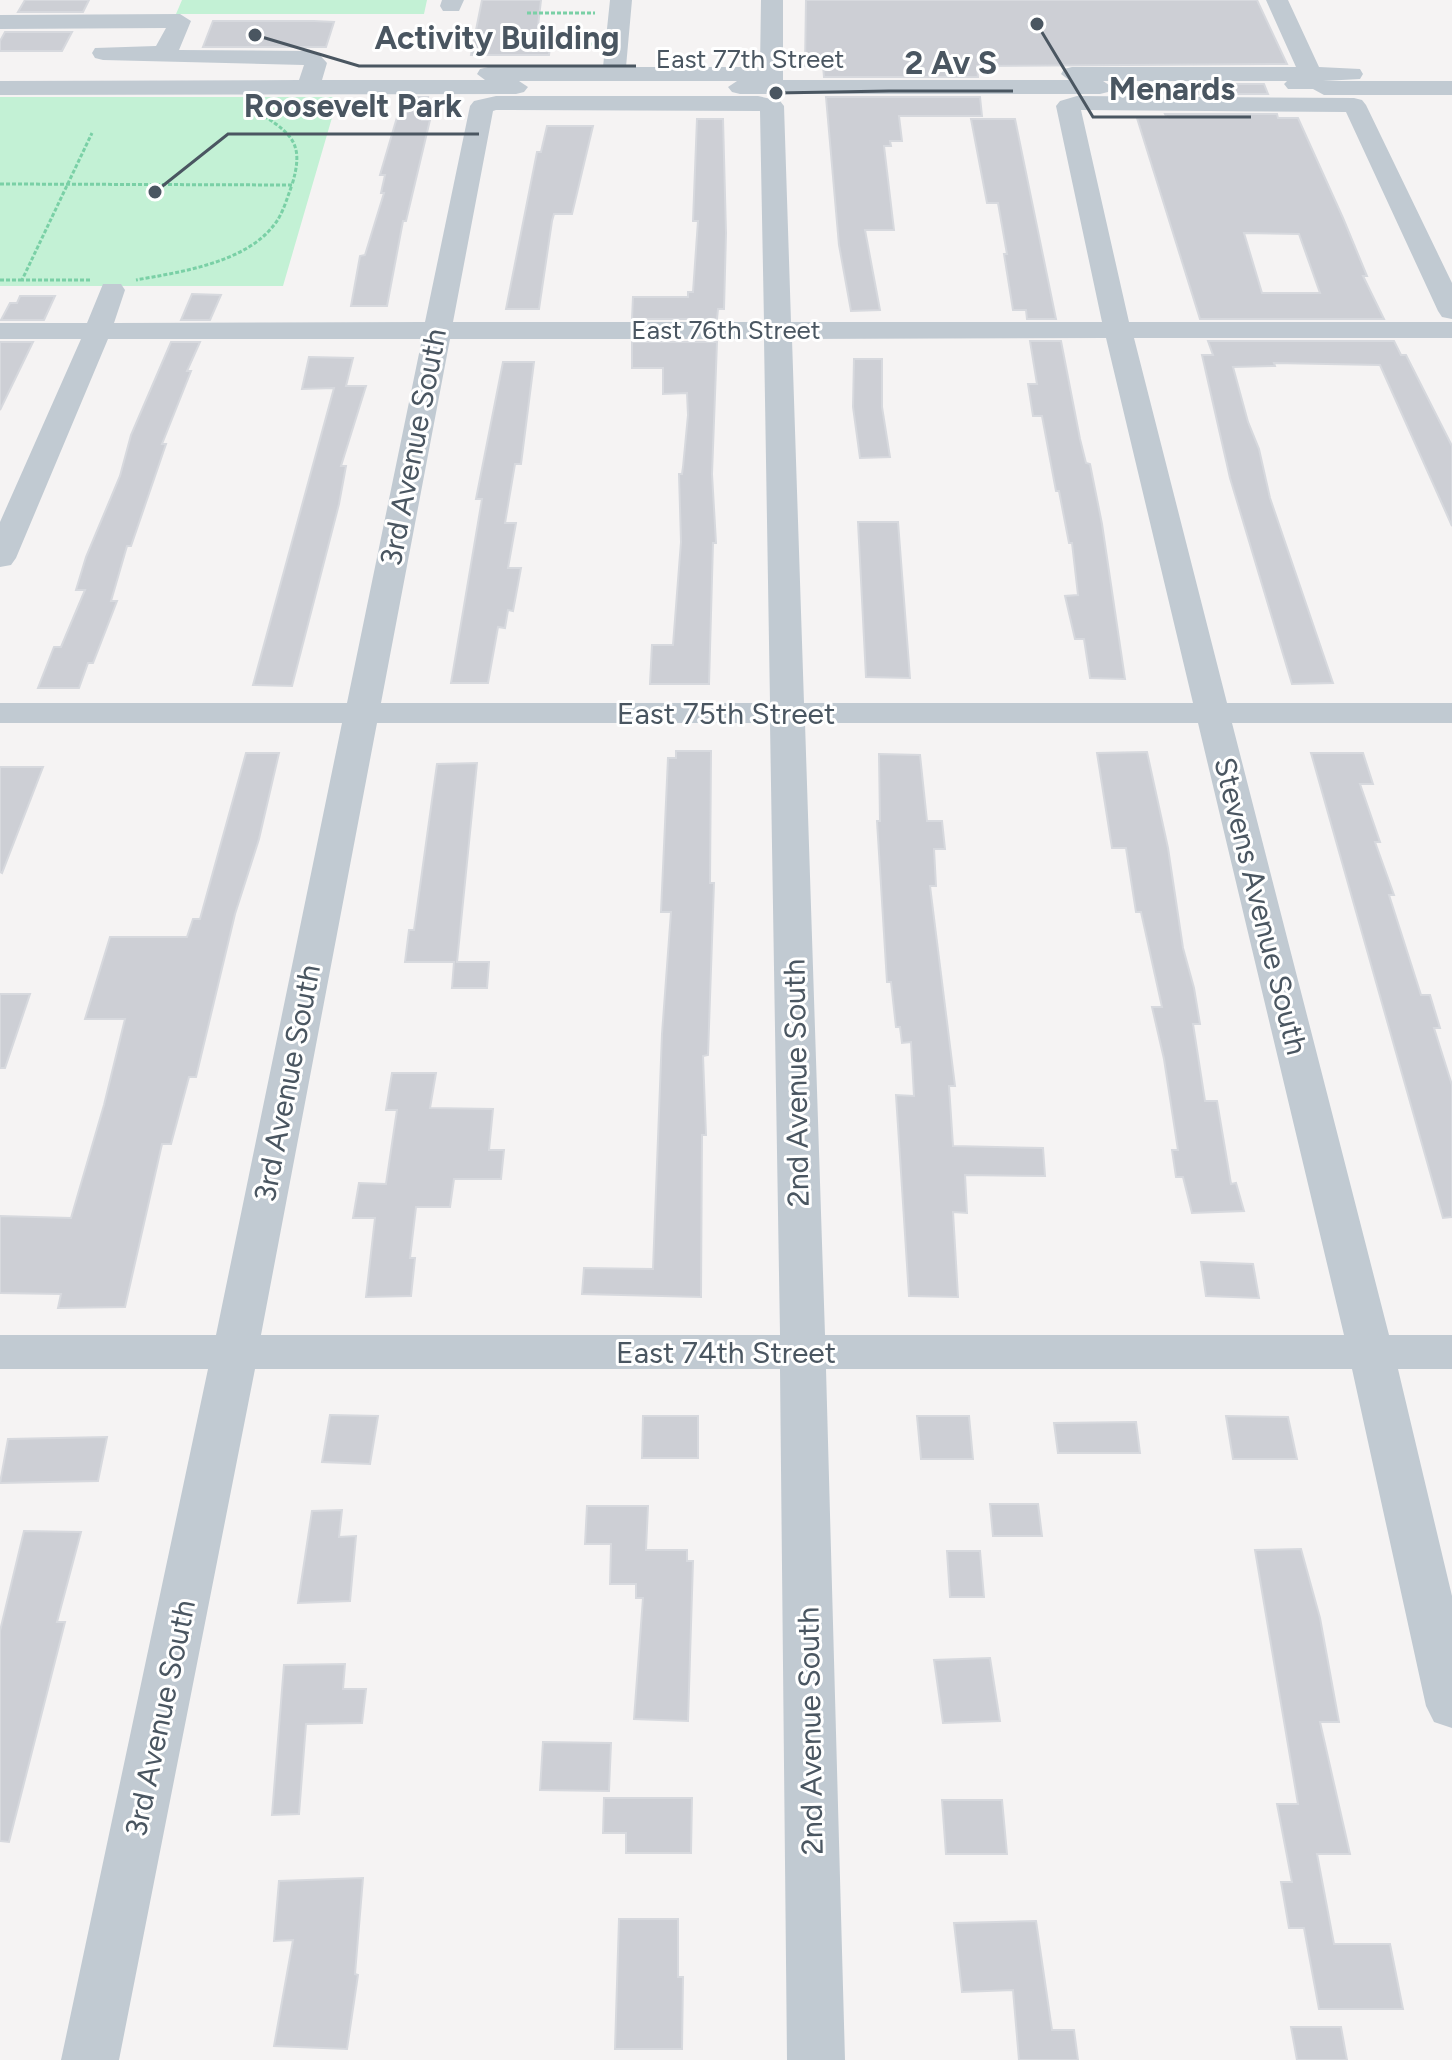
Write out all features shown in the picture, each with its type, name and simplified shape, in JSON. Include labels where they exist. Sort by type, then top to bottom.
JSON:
[{"type":"street","name":"2nd Avenue South","points":[[772,0],[771,89],[803,1352],[816,2060]]},
{"type":"street","points":[[1277,0],[1313,79],[1308,83],[1131,83],[1078,97],[1077,103],[1342,102],[1354,105],[1452,311]]},
{"type":"street","points":[[612,6],[614,74]]},
{"type":"street","points":[[98,63],[119,21]]},
{"type":"street","points":[[0,22],[180,21],[166,49],[169,61],[198,57],[304,57],[316,63],[310,81]]},
{"type":"street","points":[[469,61],[545,60],[581,74]]},
{"type":"street","name":"East 77th Street","points":[[0,74],[98,63],[169,61],[310,81],[378,71],[614,74],[771,89],[1311,74],[1452,74]]},
{"type":"street","name":"East 77th Street","points":[[0,88],[310,81],[1078,97],[1452,88]]},
{"type":"street","name":"3rd Avenue South","points":[[90,2060],[235,1352],[482,106],[496,103],[758,103],[771,89]]},
{"type":"street","name":"Stevens Avenue South","points":[[1078,97],[1118,330],[1371,1352],[1452,1706]]},
{"type":"street","points":[[0,558],[98,331],[113,283]]},
{"type":"street","name":"East 76th Street","points":[[0,331],[1452,330]]},
{"type":"street","name":"East 75th Street","points":[[0,713],[1452,713]]},
{"type":"street","name":"East 74th Street","points":[[0,1352],[1452,1352]]},
{"type":"path","points":[[527,13],[612,6]]},
{"type":"path","points":[[570,44],[601,44]]},
{"type":"path","points":[[0,280],[113,283],[209,262],[249,245],[272,229],[282,212],[297,170],[299,147],[292,136],[264,116]]},
{"type":"path","points":[[22,280],[92,133]]},
{"type":"path","points":[[0,184],[292,185]]},
{"type":"green space","points":[[182,0],[427,0],[424,14],[176,14]]},
{"type":"green space","points":[[0,97],[338,97],[283,286],[0,286]]},
{"type":"building","points":[[25,0],[89,0],[83,12],[18,12]]},
{"type":"building","points":[[482,0],[541,0],[538,26],[553,26],[549,55],[471,55]]},
{"type":"building","points":[[806,0],[1257,0],[1287,64],[977,66],[978,77],[824,77],[823,66],[805,66]]},
{"type":"building","points":[[213,21],[334,22],[326,47],[203,47]]},
{"type":"building","points":[[5,32],[72,32],[62,51],[0,51],[0,41]]},
{"type":"building","points":[[1154,84],[1264,84],[1268,94],[1158,94]]},
{"type":"building","points":[[403,97],[428,97],[422,120],[430,120],[406,221],[403,221],[387,306],[351,306],[360,256],[365,255],[384,193],[381,193],[385,175],[380,175]]},
{"type":"building","points":[[826,97],[980,97],[982,116],[899,116],[902,141],[890,141],[891,146],[884,146],[894,230],[865,230],[880,310],[851,311],[839,245]]},
{"type":"building","points":[[1165,114],[1277,114],[1278,118],[1298,118],[1384,319],[1200,319],[1137,118],[1167,118]],"holes":[[[1244,233],[1299,234],[1320,293],[1262,293]]]},
{"type":"building","points":[[697,119],[723,119],[724,309],[718,309],[717,319],[632,319],[633,297],[688,297],[688,292],[693,292],[698,221],[693,221]]},
{"type":"building","points":[[971,119],[1015,119],[1056,319],[1027,319],[1026,310],[1013,310],[998,203],[987,203]]},
{"type":"building","points":[[547,126],[593,126],[572,214],[554,214],[539,309],[506,309],[537,152],[541,152]]},
{"type":"building","points":[[192,294],[221,295],[210,320],[181,320]]},
{"type":"building","points":[[20,296],[55,296],[44,320],[1,320],[10,303],[17,303]]},
{"type":"building","points":[[1030,341],[1061,341],[1080,439],[1086,463],[1090,464],[1102,524],[1125,679],[1090,678],[1084,639],[1075,639],[1065,596],[1078,595],[1072,543],[1069,543],[1059,491],[1056,491],[1042,416],[1033,416],[1028,384],[1037,384]]},
{"type":"building","points":[[1208,341],[1394,341],[1401,355],[1406,355],[1452,446],[1452,526],[1380,365],[1274,363],[1275,366],[1233,367],[1259,449],[1270,498],[1333,683],[1292,684],[1230,478],[1202,355],[1213,355]]},
{"type":"building","points":[[0,342],[33,342],[0,410]]},
{"type":"building","points":[[171,342],[200,342],[162,444],[166,444],[131,546],[127,546],[111,601],[117,601],[93,663],[88,663],[79,688],[38,688],[54,647],[61,647],[85,590],[76,590],[86,557],[120,476],[131,435]]},
{"type":"building","points":[[632,342],[717,342],[712,474],[716,543],[713,543],[709,684],[650,684],[652,645],[673,645],[681,542],[679,474],[682,474],[683,467],[687,393],[663,394],[663,368],[632,368]]},
{"type":"building","points":[[309,357],[353,358],[346,386],[366,386],[341,466],[346,466],[339,504],[292,686],[253,685],[334,388],[302,389]]},
{"type":"building","points":[[854,359],[882,359],[882,407],[890,457],[860,458],[853,407]]},
{"type":"building","points":[[503,362],[534,362],[521,464],[515,464],[505,523],[516,523],[508,568],[521,568],[513,611],[508,610],[505,628],[498,627],[488,683],[451,683],[482,499],[476,499]]},
{"type":"building","points":[[858,522],[898,522],[910,678],[866,677]]},
{"type":"building","points":[[676,751],[711,751],[710,883],[714,883],[708,1055],[703,1056],[706,1135],[702,1135],[701,1297],[582,1294],[584,1268],[653,1269],[662,1034],[671,912],[661,912],[668,758],[676,758]]},
{"type":"building","points":[[1147,752],[1200,1024],[1193,1024],[1205,1101],[1217,1101],[1231,1184],[1236,1183],[1244,1211],[1192,1213],[1183,1177],[1176,1177],[1172,1150],[1178,1150],[1164,1059],[1152,1007],[1162,1007],[1141,912],[1136,912],[1126,848],[1112,848],[1097,753]]},
{"type":"building","points":[[246,753],[279,753],[259,839],[235,914],[196,1077],[189,1077],[171,1144],[162,1144],[125,1307],[58,1308],[61,1294],[0,1293],[0,1216],[71,1218],[125,1019],[85,1019],[110,937],[187,937],[193,919],[200,919]]},
{"type":"building","points":[[1311,753],[1363,753],[1373,784],[1360,784],[1380,842],[1375,842],[1394,895],[1389,895],[1421,995],[1430,995],[1440,1028],[1434,1028],[1452,1085],[1452,1217],[1443,1218]]},
{"type":"building","points":[[879,754],[920,755],[927,821],[942,821],[945,849],[934,849],[936,886],[930,886],[955,1086],[949,1086],[953,1146],[1043,1148],[1045,1176],[965,1175],[967,1213],[953,1212],[958,1297],[909,1296],[896,1095],[914,1096],[911,1042],[902,1043],[900,1027],[896,1027],[891,982],[887,982],[877,821],[880,821]]},
{"type":"building","points":[[477,763],[457,962],[489,962],[487,988],[452,988],[454,962],[405,962],[409,930],[414,930],[437,764]]},
{"type":"building","points":[[0,767],[43,767],[2,873],[0,872]]},
{"type":"building","points":[[0,994],[30,994],[5,1068],[0,1068]]},
{"type":"building","points":[[392,1073],[436,1073],[430,1108],[493,1109],[489,1150],[504,1150],[501,1179],[454,1179],[450,1207],[416,1207],[410,1258],[415,1258],[411,1296],[366,1297],[375,1218],[353,1218],[359,1183],[386,1184],[397,1110],[386,1110]]},
{"type":"building","points":[[1201,1262],[1253,1264],[1259,1298],[1206,1296]]},
{"type":"building","points":[[330,1415],[378,1416],[370,1464],[322,1462]]},
{"type":"building","points":[[643,1416],[698,1416],[698,1458],[642,1458]]},
{"type":"building","points":[[917,1416],[969,1416],[973,1459],[921,1459]]},
{"type":"building","points":[[1226,1416],[1288,1417],[1297,1459],[1233,1459]]},
{"type":"building","points":[[1136,1422],[1140,1453],[1058,1453],[1054,1423]]},
{"type":"building","points":[[107,1437],[98,1481],[0,1483],[8,1439]]},
{"type":"building","points":[[990,1504],[1038,1504],[1042,1536],[993,1536]]},
{"type":"building","points":[[587,1506],[648,1506],[646,1550],[687,1550],[687,1561],[693,1561],[688,1721],[634,1719],[643,1598],[636,1598],[636,1584],[610,1584],[611,1544],[585,1544]]},
{"type":"building","points":[[342,1510],[339,1537],[356,1536],[350,1601],[298,1603],[312,1511]]},
{"type":"building","points":[[24,1531],[81,1532],[57,1622],[65,1622],[9,1842],[0,1841],[0,1631]]},
{"type":"building","points":[[1301,1549],[1320,1618],[1339,1722],[1320,1722],[1350,1854],[1317,1854],[1334,1944],[1390,1944],[1403,2009],[1319,2009],[1304,1928],[1289,1928],[1281,1882],[1292,1882],[1277,1804],[1298,1804],[1255,1550]]},
{"type":"building","points":[[947,1551],[980,1551],[984,1597],[950,1597]]},
{"type":"building","points":[[990,1658],[1000,1721],[943,1723],[934,1660]]},
{"type":"building","points":[[345,1664],[343,1689],[366,1689],[362,1723],[306,1724],[299,1814],[272,1815],[284,1665]]},
{"type":"building","points":[[543,1742],[611,1743],[609,1791],[540,1790]]},
{"type":"building","points":[[604,1798],[692,1798],[691,1853],[626,1853],[626,1833],[603,1833]]},
{"type":"building","points":[[942,1800],[1002,1800],[1007,1854],[946,1854]]},
{"type":"building","points":[[363,1878],[355,1974],[358,1975],[347,2049],[274,2046],[293,1940],[274,1941],[279,1881]]},
{"type":"building","points":[[619,1919],[678,1919],[678,1977],[683,1977],[682,2049],[615,2049]]},
{"type":"building","points":[[1036,1921],[1052,2030],[1074,2030],[1078,2060],[1019,2060],[1013,1990],[962,1992],[954,1923]]},
{"type":"building","points":[[1291,2027],[1341,2027],[1347,2060],[1297,2060]]},
{"type":"place","name":"Menards","points":[[1037,24]]},
{"type":"place","name":"Activity Building","points":[[255,35]]},
{"type":"place","name":"2 Av S","points":[[776,93]]},
{"type":"place","name":"Roosevelt Park","points":[[155,192]]}]
